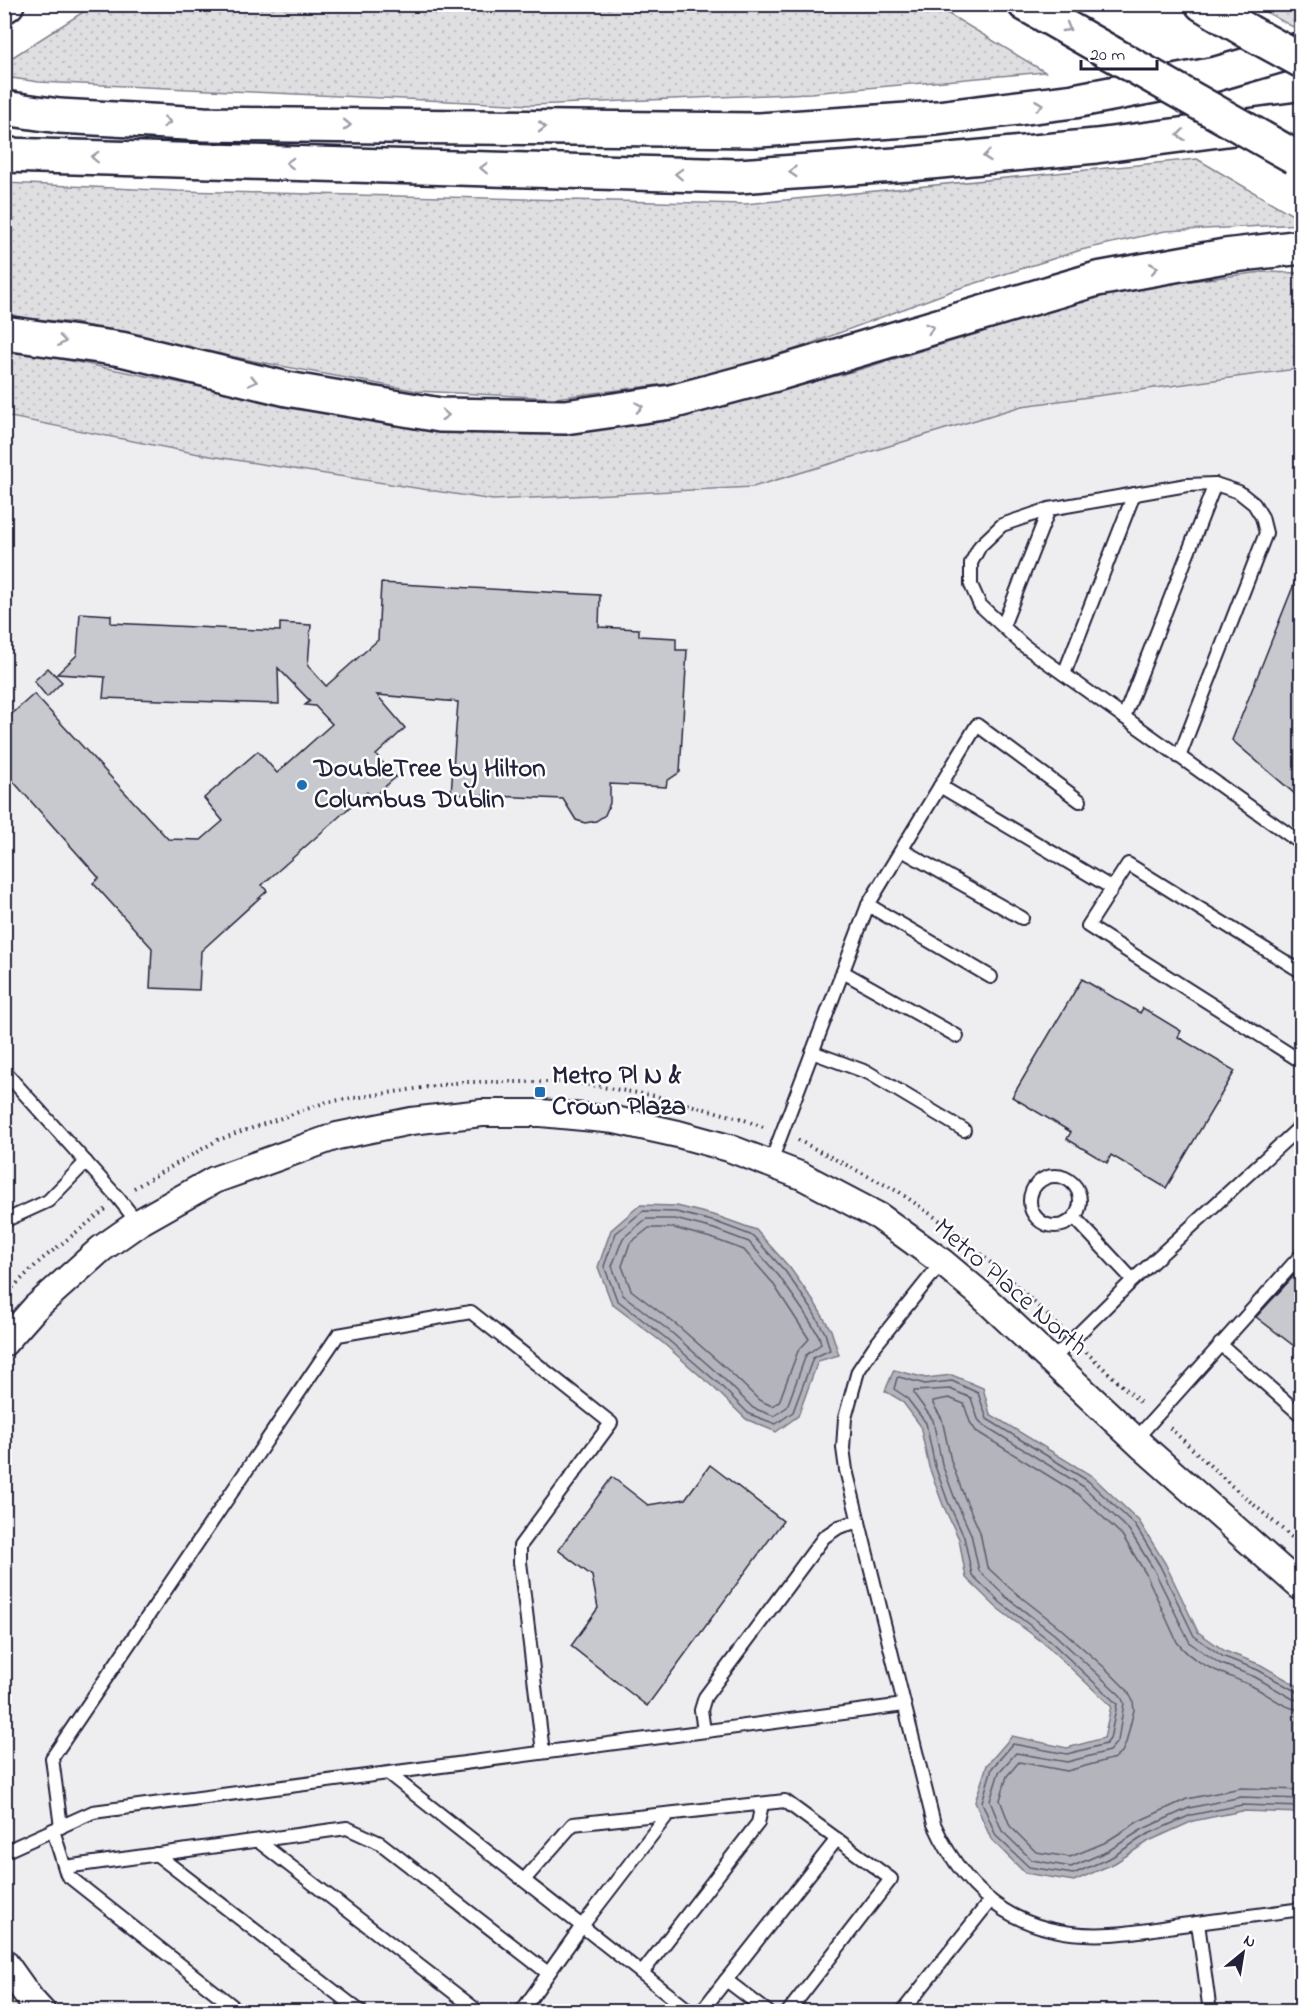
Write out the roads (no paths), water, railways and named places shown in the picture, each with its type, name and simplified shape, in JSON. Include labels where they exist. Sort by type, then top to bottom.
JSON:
[{"type":"highway","points":[[1025,4],[1298,159]]},
{"type":"highway","points":[[1202,4],[1302,61]]},
{"type":"highway","points":[[4,108],[59,116],[204,124],[759,130],[937,118],[1074,101],[1216,74],[1302,49]]},
{"type":"highway","points":[[4,155],[738,176],[909,164],[1073,148],[1302,119]]},
{"type":"highway","points":[[4,333],[122,349],[287,389],[440,415],[565,417],[671,402],[776,374],[1097,279],[1225,256],[1302,247]]},
{"type":"street","name":"Metro Place North","points":[[6,1340],[35,1308],[101,1249],[138,1223],[214,1180],[337,1136],[411,1121],[482,1113],[541,1113],[615,1120],[729,1148],[802,1176],[880,1217],[942,1262],[979,1293],[1135,1440],[1302,1588]]},
{"type":"street","points":[[4,1962],[42,2012]]},
{"type":"lane","points":[[1124,717],[1215,484]]},
{"type":"lane","points":[[1179,757],[1266,533],[1262,517],[1254,504],[1239,492],[1215,484],[1187,485],[1048,509],[1002,525],[980,546],[971,563],[971,585],[980,605],[1023,645],[1179,757],[1302,844]]},
{"type":"lane","points":[[1064,674],[1134,494]]},
{"type":"lane","points":[[1003,626],[1048,509]]},
{"type":"lane","points":[[770,1164],[868,905],[977,725],[1080,801]]},
{"type":"lane","points":[[940,786],[1112,888]]},
{"type":"lane","points":[[902,850],[1022,918]]},
{"type":"lane","points":[[1302,972],[1128,864],[1088,926],[1302,1062]]},
{"type":"lane","points":[[868,905],[991,977]]},
{"type":"lane","points":[[843,972],[957,1036]]},
{"type":"lane","points":[[812,1052],[869,1073],[964,1130]]},
{"type":"lane","points":[[4,1071],[138,1223]]},
{"type":"lane","points":[[1050,1362],[1133,1280],[1302,1125]]},
{"type":"lane","points":[[4,1221],[48,1201],[86,1162]]},
{"type":"lane","points":[[1047,1177],[1063,1177],[1070,1181],[1080,1194],[1080,1202],[1074,1217],[1060,1225],[1044,1223],[1037,1218],[1030,1203],[1034,1187],[1047,1177]]},
{"type":"lane","points":[[1074,1217],[1133,1280]]},
{"type":"lane","points":[[1135,1440],[1302,1254]]},
{"type":"lane","points":[[942,1262],[874,1347],[855,1380],[845,1418],[843,1448],[846,1470],[934,1824],[946,1851],[964,1876],[990,1901],[1008,1914],[1029,1924],[1076,1934],[1111,1934],[1302,1909]]},
{"type":"lane","points":[[240,2012],[67,1875],[57,1828],[52,1758],[338,1335],[471,1312],[611,1423],[520,1546],[543,1752]]},
{"type":"lane","points":[[1220,1344],[1302,1416]]},
{"type":"lane","points":[[704,1731],[701,1710],[705,1697],[824,1537],[838,1527],[859,1521]]},
{"type":"lane","points":[[4,1852],[93,1812],[904,1705]]},
{"type":"lane","points":[[389,1774],[691,2012]]},
{"type":"lane","points":[[524,1880],[573,1824],[785,1801],[891,1879],[788,2012]]},
{"type":"lane","points":[[642,1973],[759,1823],[762,1804]]},
{"type":"lane","points":[[521,2012],[582,1926],[668,1814]]},
{"type":"lane","points":[[65,1867],[347,1828],[380,1843],[548,1973]]},
{"type":"lane","points":[[701,2012],[837,1839]]},
{"type":"lane","points":[[258,1840],[478,2012]]},
{"type":"lane","points":[[156,1854],[361,2012]]},
{"type":"lane","points":[[902,2012],[990,1901]]},
{"type":"lane","points":[[1198,1923],[1210,2012]]},
{"type":"lane","points":[[726,1980],[768,2012]]},
{"type":"lane","points":[[1295,2012],[1302,2004]]},
{"type":"water","points":[[640,1205],[677,1206],[717,1216],[756,1230],[790,1268],[831,1330],[839,1355],[818,1361],[798,1416],[776,1432],[746,1419],[663,1343],[612,1304],[598,1267],[611,1230]]},
{"type":"water","points":[[894,1370],[926,1378],[952,1375],[983,1388],[990,1414],[1092,1476],[1139,1521],[1165,1563],[1198,1632],[1225,1651],[1261,1665],[1301,1688],[1301,1813],[1242,1811],[1193,1821],[1149,1841],[1115,1863],[1074,1881],[1025,1873],[991,1839],[975,1802],[987,1765],[1012,1736],[1067,1748],[1104,1738],[1111,1706],[1045,1644],[997,1608],[966,1578],[959,1539],[929,1467],[920,1425],[902,1401],[885,1391]]},
{"type":"place","name":"DoubleTree by Hilton Columbus Dublin","points":[[302,785]]},
{"type":"place","name":"Metro Pl N & Crown Plaza","points":[[540,1092]]}]
